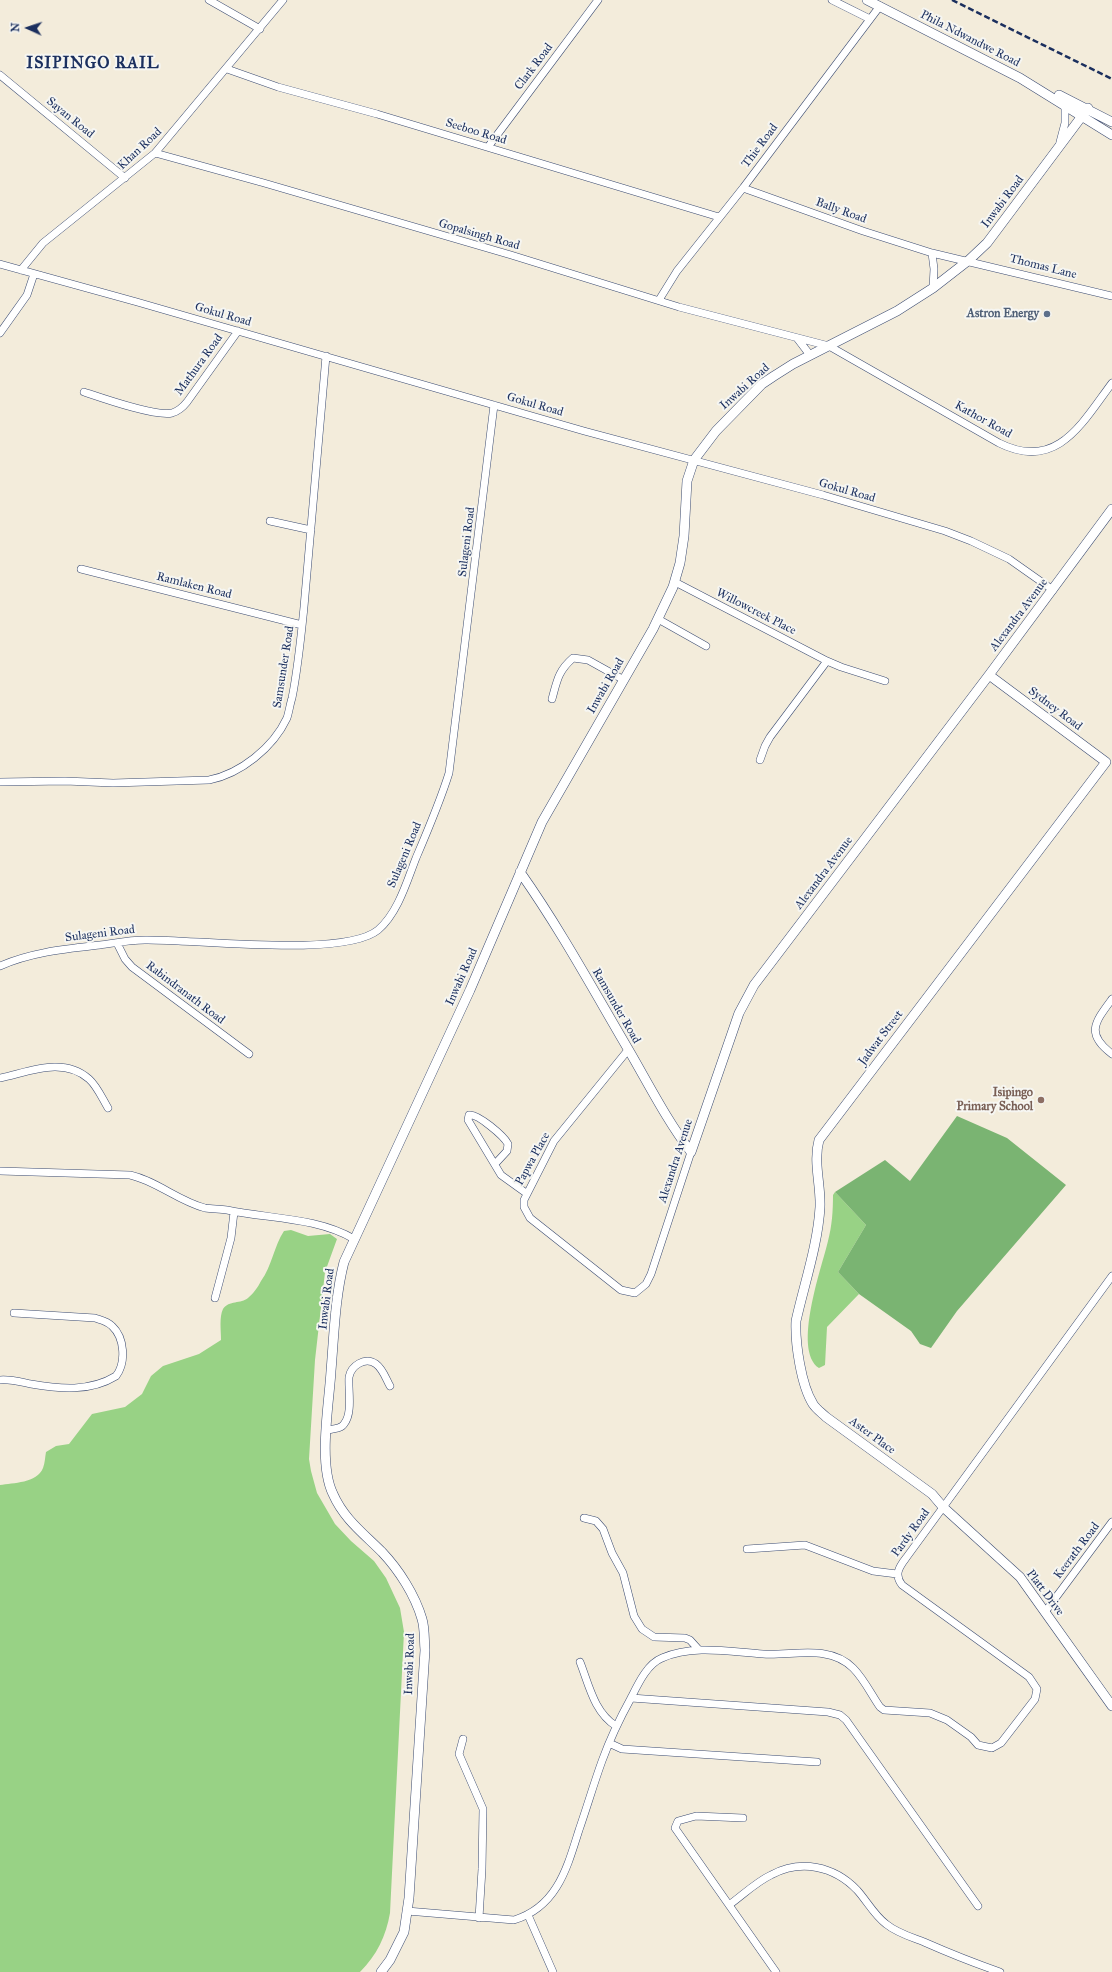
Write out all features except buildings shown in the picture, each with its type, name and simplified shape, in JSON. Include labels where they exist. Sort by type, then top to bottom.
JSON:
[{"type":"street","points":[[209,0],[260,29]]},
{"type":"street","name":"Khan Road","points":[[21,270],[42,243],[155,153],[284,0]]},
{"type":"street","name":"Clark Road","points":[[488,147],[598,0]]},
{"type":"street","points":[[832,0],[870,19]]},
{"type":"street","name":"Phila Ndwandwe Road","points":[[867,0],[1020,78],[1066,105],[1082,117],[1112,135]]},
{"type":"street","name":"Thie Road","points":[[659,300],[677,271],[743,188],[880,6]]},
{"type":"street","name":"Seeboo Road","points":[[227,69],[278,87],[377,114],[719,217]]},
{"type":"street","name":"Sayan Road","points":[[0,75],[125,178]]},
{"type":"street","name":"Phila Ndwandwe Road","points":[[1020,78],[1088,108],[1112,122]]},
{"type":"street","name":"Inwabi Road","points":[[1057,150],[1064,128],[1066,105]]},
{"type":"street","name":"Inwabi Road","points":[[381,1972],[390,1960],[404,1932],[407,1911],[425,1650],[422,1620],[416,1605],[393,1564],[354,1526],[343,1512],[332,1493],[326,1462],[327,1430],[340,1275],[344,1262],[470,990],[542,822],[658,619],[675,582],[686,518],[687,481],[694,460],[716,431],[762,384],[782,370],[897,311],[933,288],[969,260],[998,228],[1088,108]]},
{"type":"street","name":"Gopalsingh Road","points":[[155,153],[264,183],[659,300],[679,308],[830,346]]},
{"type":"street","name":"Bally Road","points":[[743,188],[863,231],[932,253],[969,260]]},
{"type":"street","points":[[932,253],[934,269],[933,288]]},
{"type":"street","name":"Thomas Lane","points":[[969,260],[1112,296]]},
{"type":"street","name":"Gokul Road","points":[[0,264],[494,405],[823,495],[962,537],[1009,559],[1053,590]]},
{"type":"street","points":[[0,333],[27,295],[34,274]]},
{"type":"street","name":"Mathura Road","points":[[84,392],[123,404],[165,414],[177,411],[187,402],[238,331]]},
{"type":"street","points":[[797,338],[810,355]]},
{"type":"street","name":"Kathor Road","points":[[830,346],[998,443],[1019,451],[1034,452],[1050,449],[1068,438],[1083,422],[1112,382]]},
{"type":"street","name":"Samsunder Road","points":[[0,782],[65,781],[113,783],[208,780],[224,777],[237,771],[255,757],[275,736],[287,718],[296,679],[326,356]]},
{"type":"street","name":"Sulageni Road","points":[[0,966],[33,954],[144,940],[254,944],[336,942],[357,939],[378,930],[387,920],[409,875],[442,796],[449,773],[494,405]]},
{"type":"street","name":"Alexandra Avenue","points":[[635,1293],[646,1284],[651,1274],[733,1029],[750,992],[1053,590],[1112,509]]},
{"type":"street","points":[[270,521],[311,530]]},
{"type":"street","name":"Ramlaken Road","points":[[82,569],[302,625]]},
{"type":"street","name":"Willowcreek Place","points":[[675,582],[827,661],[885,681]]},
{"type":"street","points":[[658,619],[706,646]]},
{"type":"street","points":[[552,699],[558,674],[563,666],[573,658],[588,660],[624,680]]},
{"type":"street","points":[[760,760],[765,746],[770,738],[827,661]]},
{"type":"street","name":"Sydney Road","points":[[989,675],[1106,762]]},
{"type":"street","name":"Jadwat Street","points":[[802,1373],[795,1334],[796,1321],[816,1236],[820,1207],[817,1158],[819,1140],[1106,762]]},
{"type":"street","name":"Ramsunder Road","points":[[520,872],[547,910],[674,1128],[691,1152]]},
{"type":"street","name":"Rabindranath Road","points":[[117,943],[125,959],[132,967],[249,1054]]},
{"type":"street","points":[[1112,999],[1095,1024],[1094,1035],[1100,1044],[1112,1054]]},
{"type":"street","name":"Papwa Place","points":[[628,1050],[554,1141],[526,1193],[524,1207],[530,1218],[621,1290],[635,1293]]},
{"type":"street","points":[[0,1078],[41,1067],[67,1068],[89,1079],[108,1108]]},
{"type":"street","points":[[495,1164],[507,1151],[508,1144],[504,1138],[476,1115],[469,1115],[468,1120],[501,1175],[526,1193]]},
{"type":"street","points":[[0,1171],[130,1174],[144,1178],[163,1190],[195,1204],[234,1212],[319,1225],[341,1232],[354,1239]]},
{"type":"street","points":[[215,1298],[231,1238],[234,1212]]},
{"type":"street","name":"Pardy Road","points":[[699,1650],[781,1655],[818,1652],[828,1654],[840,1658],[852,1667],[880,1708],[884,1710],[930,1713],[947,1720],[971,1737],[978,1745],[986,1748],[992,1748],[1001,1743],[1036,1699],[1037,1689],[1035,1684],[1029,1677],[902,1585],[898,1580],[897,1574],[899,1568],[943,1507],[1112,1276]]},
{"type":"street","points":[[0,1380],[46,1386],[83,1388],[102,1383],[116,1376],[123,1361],[119,1338],[114,1327],[106,1321],[95,1318],[14,1313]]},
{"type":"street","points":[[327,1430],[340,1428],[344,1424],[348,1414],[350,1371],[356,1365],[361,1362],[375,1363],[384,1374],[390,1386]]},
{"type":"street","name":"Aster Place","points":[[802,1373],[808,1393],[813,1404],[819,1411],[932,1494],[943,1507]]},
{"type":"street","name":"Platt Drive","points":[[943,1507],[1020,1577],[1112,1706]]},
{"type":"street","points":[[584,1518],[596,1521],[603,1529],[612,1553],[623,1573],[634,1616],[642,1629],[654,1637],[685,1638],[690,1640],[699,1650]]},
{"type":"street","name":"Keerath Road","points":[[1045,1612],[1112,1522]]},
{"type":"street","points":[[747,1548],[805,1545],[873,1571],[897,1574]]},
{"type":"street","points":[[407,1911],[514,1920],[528,1916],[546,1901],[566,1872],[609,1743],[616,1726],[640,1680],[650,1667],[660,1658],[692,1650],[699,1650]]},
{"type":"street","points":[[580,1662],[597,1706],[607,1721],[616,1726]]},
{"type":"street","points":[[631,1698],[828,1712],[840,1715],[846,1720],[978,1906]]},
{"type":"street","points":[[463,1739],[459,1754],[483,1809],[482,1869],[479,1918]]},
{"type":"street","points":[[609,1743],[622,1749],[817,1762]]},
{"type":"street","points":[[743,1818],[696,1816],[682,1818],[675,1825],[676,1831],[776,1972]]},
{"type":"street","points":[[729,1905],[772,1874],[787,1869],[807,1866],[824,1868],[842,1876],[857,1890],[876,1916],[898,1932],[961,1958],[1000,1972]]},
{"type":"street","points":[[528,1916],[552,1972]]},
{"type":"green space","points":[[957,1116],[1007,1138],[1066,1185],[957,1311],[931,1348],[920,1344],[911,1331],[859,1294],[838,1272],[866,1225],[835,1192],[885,1160],[910,1181]]},
{"type":"green space","points":[[835,1192],[866,1225],[838,1272],[859,1294],[827,1327],[825,1365],[819,1368],[811,1358],[808,1344],[808,1327],[815,1288],[829,1235],[832,1218],[833,1195]]},
{"type":"green space","points":[[291,1230],[308,1236],[330,1234],[337,1239],[325,1272],[315,1360],[309,1459],[317,1493],[335,1524],[351,1541],[374,1561],[386,1578],[400,1608],[404,1632],[390,1913],[386,1930],[376,1952],[360,1972],[0,1972],[0,1485],[18,1483],[36,1477],[43,1468],[46,1452],[56,1446],[69,1444],[92,1414],[125,1407],[142,1394],[151,1376],[163,1366],[199,1354],[221,1340],[221,1320],[223,1309],[228,1304],[245,1300],[254,1292],[268,1269],[284,1231]]},
{"type":"railway","points":[[952,0],[1112,79]]},
{"type":"place","name":"Astron Energy","points":[[1047,314]]},
{"type":"place","name":"Isipingo Primary School","points":[[1041,1100]]},
{"type":"district","name":"ISIPINGO RAIL","points":[[93,64]]}]
